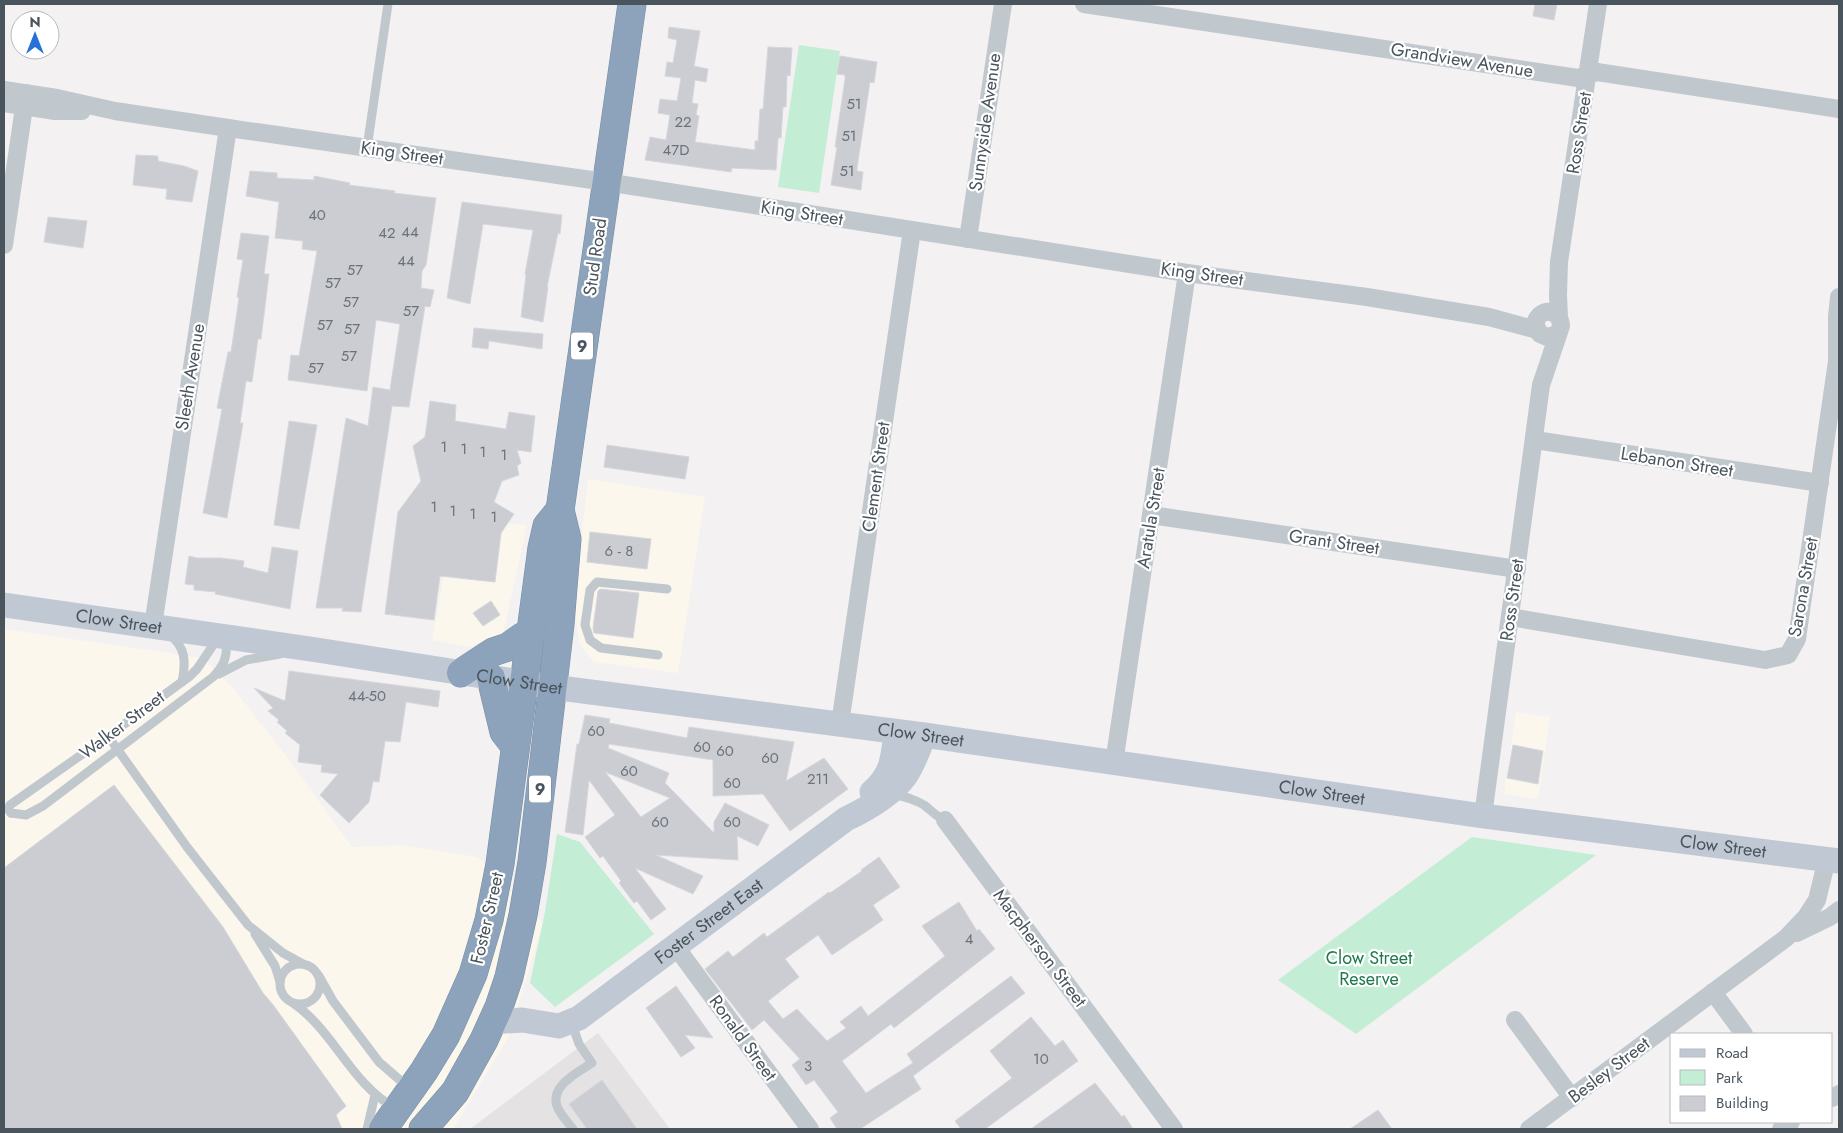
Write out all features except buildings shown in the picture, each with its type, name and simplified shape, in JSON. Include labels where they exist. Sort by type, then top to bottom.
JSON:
[{"type":"highway","name":"Stud Road","points":[[552,687],[560,624],[567,540],[560,510],[632,4]]},
{"type":"highway","name":"Stud Road","points":[[523,682],[542,548],[548,526],[560,510]]},
{"type":"highway","points":[[461,672],[493,652],[508,647],[522,637],[531,634]]},
{"type":"highway","points":[[491,678],[504,732],[516,748]]},
{"type":"highway","name":"Foster Street","points":[[397,1109],[424,1071],[446,1035],[473,974],[489,920],[498,873],[516,748],[523,682]]},
{"type":"highway","name":"Foster Street","points":[[427,1125],[455,1092],[470,1067],[493,1022],[509,977],[532,862],[552,687]]},
{"type":"highway","points":[[397,1109],[427,1125]]},
{"type":"main road","name":"Clow Street","points":[[4,605],[317,650],[552,687],[924,735],[1483,816],[1833,860]]},
{"type":"main road","name":"Foster Street East","points":[[571,1022],[676,947],[846,819],[864,798],[882,783],[888,774],[892,762],[896,732]]},
{"type":"main road","name":"Foster Street East","points":[[846,819],[862,812],[899,784],[906,774],[924,735]]},
{"type":"main road","points":[[493,1022],[522,1020],[559,1026],[571,1022]]},
{"type":"street","name":"Sunnyside Avenue","points":[[968,239],[1003,4]]},
{"type":"street","name":"Grandview Avenue","points":[[1084,4],[1578,78],[1597,72],[1839,109]]},
{"type":"street","name":"Ross Street","points":[[1541,385],[1558,326],[1559,262],[1598,4]]},
{"type":"street","name":"King Street","points":[[4,90],[25,100],[55,110],[115,110],[606,182],[1187,273],[1367,297],[1489,317],[1539,322]]},
{"type":"street","name":"King Street","points":[[4,103],[25,100]]},
{"type":"street","points":[[4,245],[25,100]]},
{"type":"street","name":"Sleeth Avenue","points":[[156,627],[228,128]]},
{"type":"street","name":"Clement Street","points":[[840,724],[912,230]]},
{"type":"street","name":"Ross Street","points":[[1483,816],[1535,440],[1541,385],[1539,322],[1559,262]]},
{"type":"street","name":"Aratula Street","points":[[1114,763],[1187,273]]},
{"type":"street","name":"Sarona Street","points":[[1510,617],[1765,660],[1788,655],[1797,639],[1820,483],[1836,361],[1836,317],[1839,298]]},
{"type":"street","points":[[1550,311],[1558,326],[1546,337],[1539,322],[1550,311]]},
{"type":"street","name":"Lebanon Street","points":[[1535,440],[1820,483]]},
{"type":"street","name":"Grant Street","points":[[1151,515],[1517,569]]},
{"type":"street","name":"Macpherson Street","points":[[945,820],[1174,1129]]},
{"type":"street","name":"Besley Street","points":[[1529,1129],[1786,938],[1806,917],[1817,900],[1833,860]]},
{"type":"street","name":"Besley Street","points":[[1786,938],[1830,917],[1839,910]]},
{"type":"street","name":"Ronald Street","points":[[676,947],[810,1129]]},
{"type":"street","points":[[1713,992],[1743,1033]]},
{"type":"street","points":[[1515,1020],[1572,1098]]},
{"type":"lane","points":[[367,148],[388,4]]},
{"type":"lane","points":[[658,655],[601,648],[590,640],[585,625],[590,590],[597,582],[667,589]]},
{"type":"lane","points":[[156,627],[174,638],[184,654],[185,664],[182,682]]},
{"type":"lane","name":"Walker Street","points":[[223,637],[227,649],[226,658],[224,664],[214,677],[36,811],[21,815],[7,808],[182,682],[197,669],[223,637]]},
{"type":"lane","points":[[214,677],[246,660],[262,656],[317,650]]},
{"type":"lane","points":[[108,736],[187,847],[252,930],[279,973],[283,995],[314,1020],[375,1095],[397,1109]]},
{"type":"lane","name":"Macpherson Street","points":[[886,793],[912,799],[945,820]]},
{"type":"lane","points":[[252,930],[288,957],[312,967],[333,1001],[379,1062],[397,1109]]},
{"type":"lane","points":[[280,985],[282,975],[288,968],[303,964]]},
{"type":"lane","points":[[293,1003],[306,1003],[315,998],[320,989],[319,976]]},
{"type":"lane","points":[[571,1022],[579,1044],[592,1063],[562,1086],[558,1092],[557,1106],[573,1129]]},
{"type":"lane","points":[[367,1129],[375,1095]]},
{"type":"shaded area","points":[[588,479],[705,497],[678,673],[594,662],[579,643],[574,603]]},
{"type":"shaded area","points":[[454,519],[527,525],[503,634],[468,647],[432,640]]},
{"type":"shaded area","points":[[4,629],[203,658],[234,689],[287,757],[352,847],[401,845],[478,857],[543,923],[509,1036],[453,1129],[4,1129]]},
{"type":"shaded area","points":[[1516,712],[1550,717],[1538,799],[1504,794]]},
{"type":"shaded area","points":[[598,1033],[670,1129],[470,1129]]},
{"type":"green space","points":[[799,45],[840,51],[819,193],[778,187]]},
{"type":"green space","points":[[557,834],[580,842],[654,934],[555,1007],[530,983],[545,912]]},
{"type":"green space","name":"Clow Street Reserve","points":[[1472,837],[1596,855],[1356,1034],[1278,980]]}]
